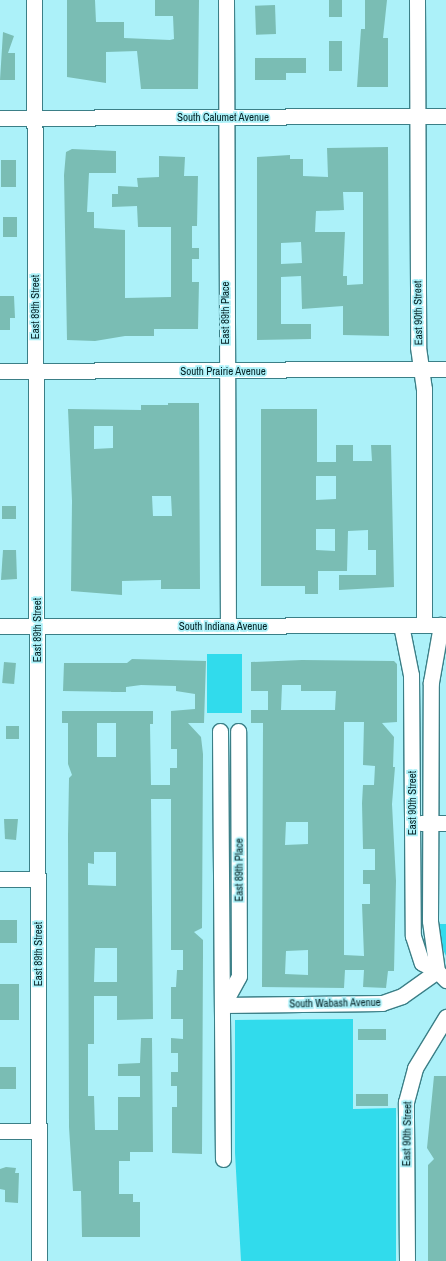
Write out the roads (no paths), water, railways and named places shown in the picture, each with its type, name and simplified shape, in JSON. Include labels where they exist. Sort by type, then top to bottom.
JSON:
[{"type":"street","name":"East 89th Street","points":[[34,0],[39,1261]]},
{"type":"street","name":"East 89th Place","points":[[226,0],[225,371],[228,626]]},
{"type":"street","name":"East 90th Street","points":[[417,0],[418,347],[424,389],[424,625]]},
{"type":"street","name":"South Calumet Avenue","points":[[0,118],[446,116]]},
{"type":"street","name":"South Prairie Avenue","points":[[0,371],[446,370]]},
{"type":"street","name":"East 90th Street","points":[[401,625],[411,675],[414,945],[422,963],[442,976]]},
{"type":"street","name":"East 90th Street","points":[[442,976],[430,921],[439,823],[431,682],[443,625]]},
{"type":"street","name":"South Indiana Avenue","points":[[0,626],[443,625]]},
{"type":"street","name":"East 89th Place","points":[[223,1005],[239,976],[238,730]]},
{"type":"street","name":"East 89th Place","points":[[220,731],[220,977],[223,1005],[223,1159]]},
{"type":"street","points":[[412,823],[439,823]]},
{"type":"street","points":[[0,879],[38,879]]},
{"type":"street","name":"South Wabash Avenue","points":[[223,1005],[382,1003],[402,996],[442,976]]},
{"type":"street","name":"East 90th Street","points":[[407,1261],[406,1102],[415,1068],[446,1017]]},
{"type":"street","points":[[0,1131],[39,1131]]}]
